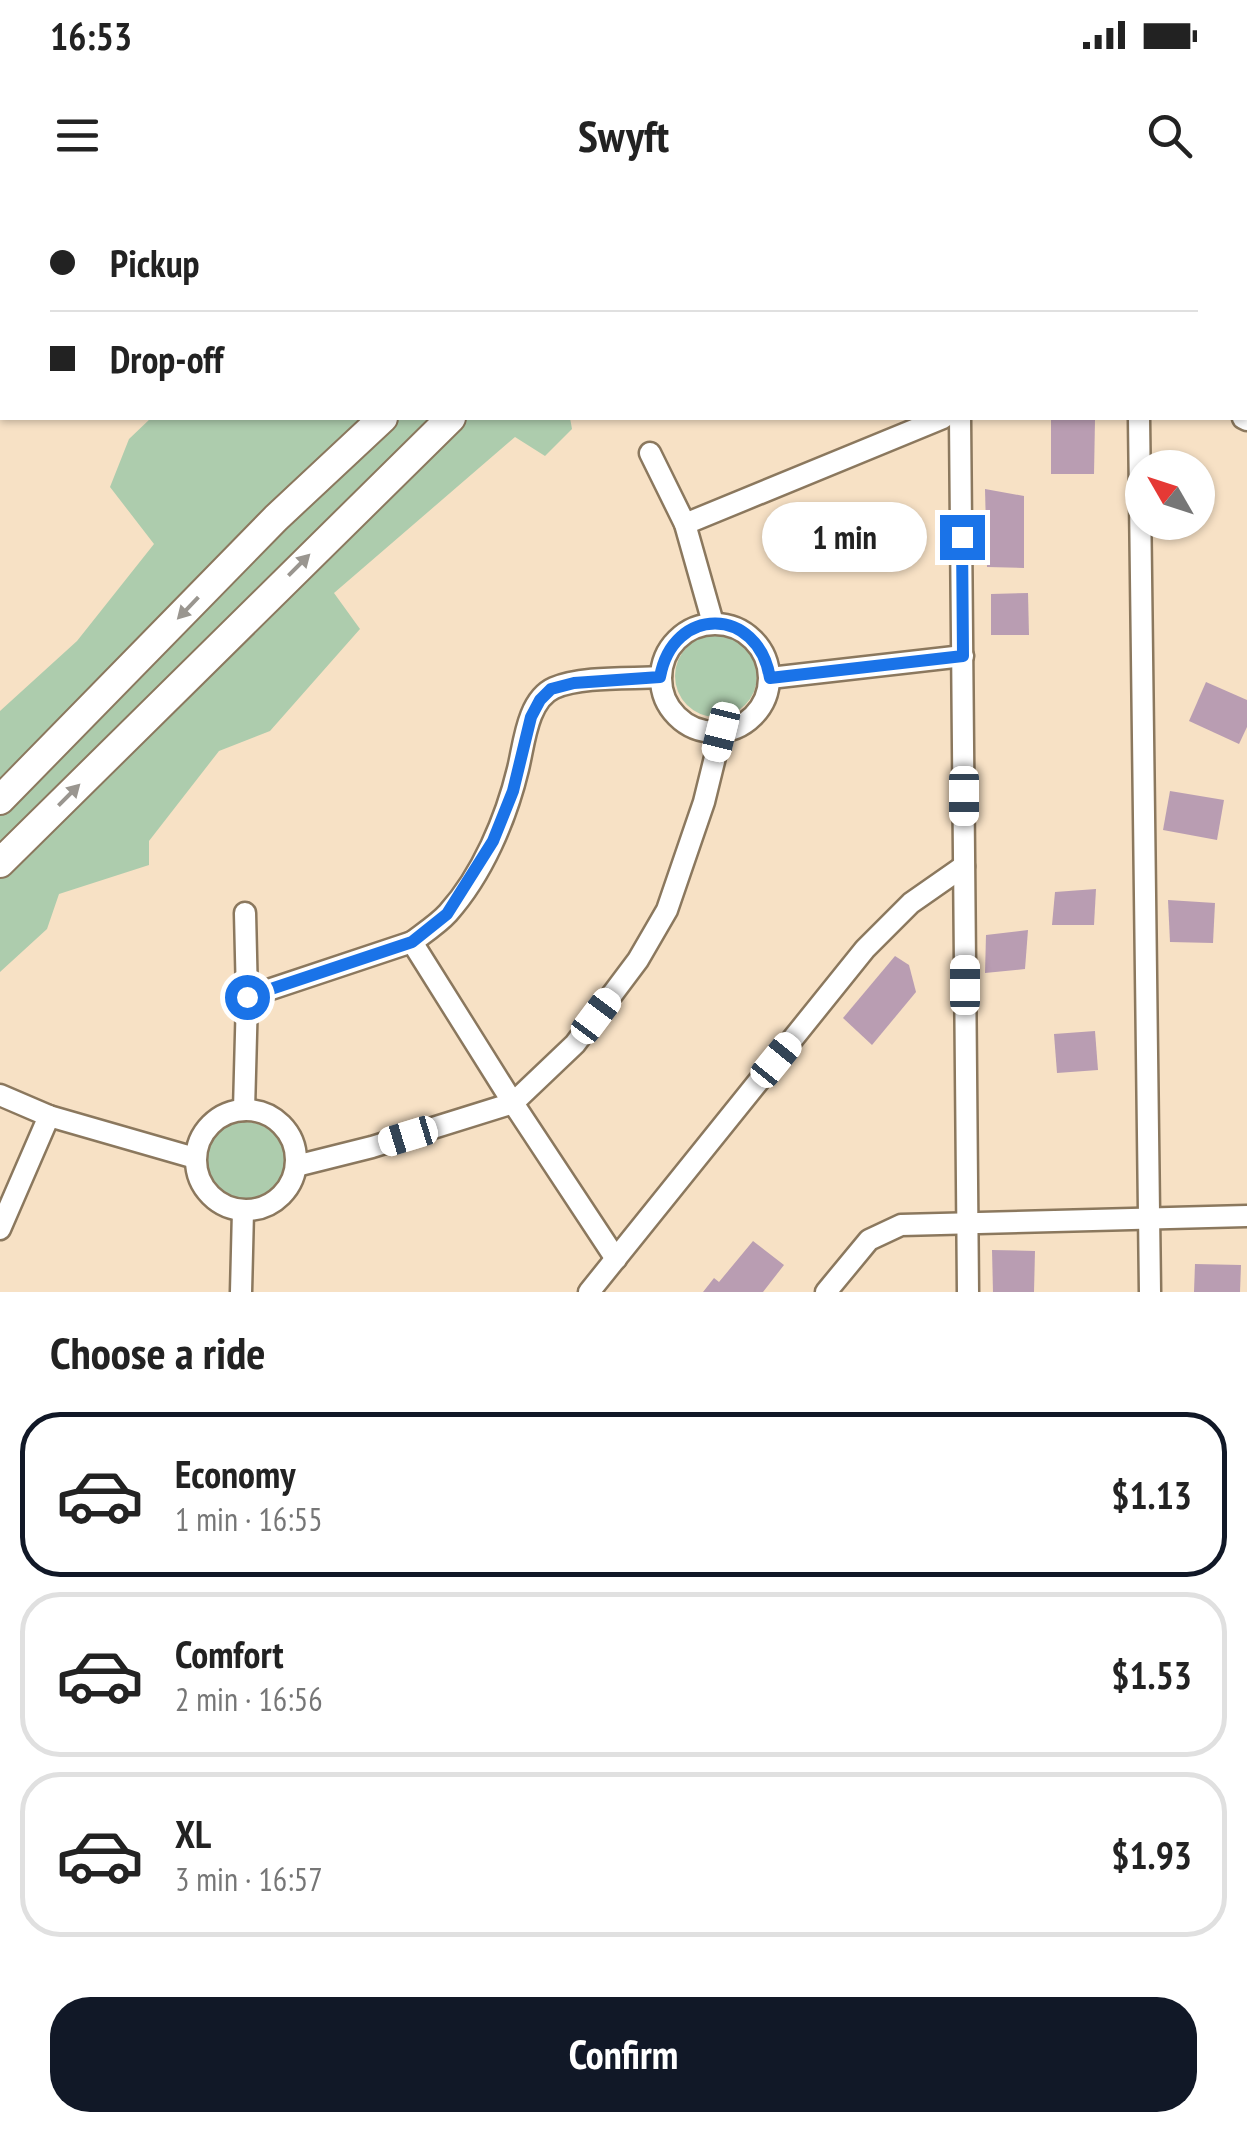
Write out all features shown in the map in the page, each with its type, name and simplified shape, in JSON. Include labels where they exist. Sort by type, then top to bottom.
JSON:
[{"type":"main road","points":[[0,800],[276,518],[381,420]]},
{"type":"main road","points":[[0,864],[448,420]]},
{"type":"street","points":[[685,524],[938,420]]},
{"type":"street","points":[[960,420],[968,1292]]},
{"type":"street","points":[[1139,420],[1150,1292]]},
{"type":"street","points":[[650,453],[685,524],[712,623]]},
{"type":"street","points":[[712,623],[746,632],[759,644],[770,678],[761,708],[750,720],[721,732],[703,731],[672,712],[660,677],[663,661],[682,634],[712,623]]},
{"type":"street","points":[[770,678],[963,656]]},
{"type":"street","points":[[247,997],[412,942],[447,914],[493,841],[513,791],[531,717],[540,700],[551,689],[574,683],[660,677]]},
{"type":"street","points":[[296,1166],[372,1147],[512,1103],[575,1044],[638,960],[667,910],[704,802],[721,732]]},
{"type":"street","points":[[589,1291],[865,949],[911,903],[964,866]]},
{"type":"street","points":[[244,1110],[245,913]]},
{"type":"street","points":[[412,942],[512,1103],[616,1258]]},
{"type":"street","points":[[0,1095],[49,1116],[196,1158]]},
{"type":"street","points":[[244,1110],[262,1112],[277,1120],[295,1149],[296,1166],[284,1194],[258,1210],[243,1211],[227,1208],[203,1188],[196,1158],[206,1130],[230,1112],[244,1110]]},
{"type":"street","points":[[0,1229],[49,1116]]},
{"type":"street","points":[[242,1292],[243,1211]]},
{"type":"street","points":[[826,1292],[860,1249],[879,1234],[901,1225],[1247,1216]]},
{"type":"green space","points":[[149,420],[570,420],[572,429],[545,456],[515,437],[334,593],[360,629],[270,731],[219,751],[149,841],[149,865],[59,894],[47,929],[0,972],[0,711],[77,641],[154,544],[110,487],[129,439]]},
{"type":"green space","points":[[708,635],[724,635],[750,653],[757,676],[754,692],[745,705],[724,717],[708,717],[682,699],[675,684],[675,668],[693,642]]},
{"type":"green space","points":[[237,1122],[253,1122],[279,1140],[286,1163],[283,1179],[274,1192],[253,1204],[237,1204],[211,1186],[204,1171],[204,1155],[222,1129]]},
{"type":"building","points":[[1051,420],[1095,420],[1094,474],[1051,474]]},
{"type":"building","points":[[985,489],[1024,496],[1024,568],[987,567]]},
{"type":"building","points":[[1028,593],[1029,635],[991,635],[991,594]]},
{"type":"building","points":[[1206,682],[1247,700],[1247,727],[1239,744],[1189,721]]},
{"type":"building","points":[[1170,791],[1224,800],[1217,840],[1163,830]]},
{"type":"building","points":[[1096,889],[1094,925],[1052,925],[1055,892]]},
{"type":"building","points":[[1168,900],[1215,903],[1213,943],[1170,942]]},
{"type":"building","points":[[1028,930],[1025,969],[985,973],[986,935]]},
{"type":"building","points":[[895,956],[909,965],[916,992],[872,1045],[843,1018]]},
{"type":"building","points":[[1095,1031],[1098,1070],[1057,1073],[1054,1034]]},
{"type":"building","points":[[753,1241],[784,1265],[763,1292],[703,1292],[714,1278],[719,1282]]},
{"type":"building","points":[[992,1250],[1035,1251],[1034,1292],[993,1292]]},
{"type":"building","points":[[1195,1264],[1241,1265],[1240,1292],[1194,1292]]},
{"type":"route","points":[[247,997],[412,942],[447,914],[493,841],[513,791],[531,717],[551,689],[574,683],[660,677],[663,661],[682,634],[712,623],[746,632],[759,644],[770,678],[963,656],[962,537]]}]
